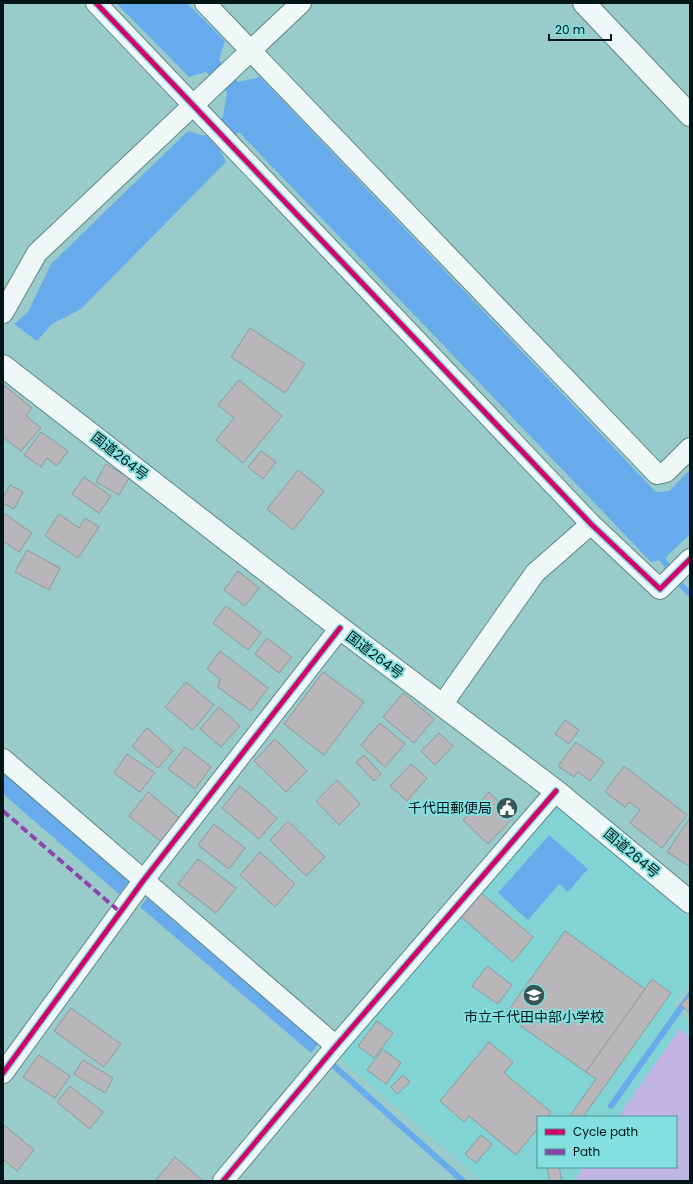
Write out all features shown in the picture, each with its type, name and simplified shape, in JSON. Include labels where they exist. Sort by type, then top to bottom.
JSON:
[{"type":"main road","points":[[584,3],[690,115]]},
{"type":"main road","name":"国道264号","points":[[3,366],[340,628],[556,791],[690,902]]},
{"type":"street","points":[[96,3],[591,524],[660,589],[690,559]]},
{"type":"street","points":[[205,3],[657,474],[666,472],[690,448]]},
{"type":"street","points":[[3,313],[37,252],[301,3]]},
{"type":"street","points":[[442,705],[535,574],[591,524]]},
{"type":"street","points":[[3,1073],[143,880],[340,628]]},
{"type":"street","points":[[3,759],[336,1046]]},
{"type":"street","points":[[223,1181],[336,1046],[556,791]]},
{"type":"shaded area","points":[[116,3],[187,3],[225,41],[219,60],[238,82],[260,77],[656,492],[669,491],[690,470],[690,534],[663,560],[651,562],[239,132],[219,148],[226,162],[81,309],[52,324],[37,341],[14,324],[28,312],[51,264],[188,131],[204,136],[223,117],[227,92],[206,72],[189,77]]},
{"type":"shaded area","points":[[3,773],[130,881],[119,894],[3,794]]},
{"type":"shaded area","name":"市立千代田中部小学校","points":[[553,802],[690,918],[690,983],[673,1007],[690,1023],[690,1181],[482,1181],[335,1054]]},
{"type":"shaded area","points":[[549,835],[588,869],[568,892],[559,884],[528,920],[498,893]]},
{"type":"shaded area","points":[[147,898],[318,1044],[311,1053],[140,907]]},
{"type":"shaded area","points":[[680,1028],[690,1038],[690,1181],[575,1181],[582,1168],[677,1168],[677,1116],[619,1116]]},
{"type":"building","points":[[250,328],[305,364],[285,393],[231,357]]},
{"type":"building","points":[[239,380],[282,416],[243,463],[216,440],[234,418],[218,405]]},
{"type":"building","points":[[5,386],[32,408],[26,416],[41,428],[21,451],[3,437],[3,389]]},
{"type":"building","points":[[41,432],[68,451],[57,466],[47,458],[41,467],[24,455]]},
{"type":"building","points":[[261,451],[276,462],[263,479],[248,467]]},
{"type":"building","points":[[106,464],[129,478],[119,495],[96,482]]},
{"type":"building","points":[[298,470],[324,491],[293,530],[267,509]]},
{"type":"building","points":[[84,477],[111,496],[99,513],[72,494]]},
{"type":"building","points":[[10,485],[23,492],[14,509],[3,503],[3,498]]},
{"type":"building","points":[[5,514],[32,533],[19,552],[3,541],[3,517]]},
{"type":"building","points":[[59,514],[79,528],[85,518],[99,527],[78,558],[45,536]]},
{"type":"building","points":[[27,550],[60,568],[49,590],[15,572]]},
{"type":"building","points":[[238,571],[259,588],[245,606],[224,590]]},
{"type":"building","points":[[226,606],[261,633],[248,650],[213,623]]},
{"type":"building","points":[[267,638],[292,657],[279,673],[255,654]]},
{"type":"building","points":[[220,651],[268,688],[251,711],[218,687],[220,679],[207,669]]},
{"type":"building","points":[[323,672],[364,702],[324,755],[284,724]]},
{"type":"building","points":[[186,682],[214,705],[193,730],[165,707]]},
{"type":"building","points":[[403,693],[434,719],[414,743],[383,717]]},
{"type":"building","points":[[219,707],[240,726],[221,747],[200,729]]},
{"type":"building","points":[[565,720],[579,730],[569,744],[555,734]]},
{"type":"building","points":[[380,723],[405,744],[385,767],[361,745]]},
{"type":"building","points":[[147,728],[173,751],[158,768],[132,746]]},
{"type":"building","points":[[439,733],[453,746],[435,765],[421,751]]},
{"type":"building","points":[[275,739],[307,771],[286,792],[254,761]]},
{"type":"building","points":[[576,742],[604,762],[590,781],[578,772],[574,777],[558,766]]},
{"type":"building","points":[[185,747],[211,767],[195,789],[168,769]]},
{"type":"building","points":[[127,754],[155,773],[140,792],[114,773]]},
{"type":"building","points":[[364,755],[381,774],[374,781],[356,762]]},
{"type":"building","points":[[411,764],[427,778],[407,801],[390,786]]},
{"type":"building","points":[[624,766],[687,815],[662,848],[630,823],[640,810],[629,802],[625,807],[605,792]]},
{"type":"building","points":[[337,780],[360,804],[339,825],[316,801]]},
{"type":"building","points":[[240,786],[277,818],[259,839],[222,808]]},
{"type":"building","points":[[148,792],[183,821],[164,844],[129,816]]},
{"type":"building","points":[[489,792],[514,817],[488,844],[463,820]]},
{"type":"building","points":[[690,818],[690,864],[689,866],[667,852]]},
{"type":"building","points":[[288,821],[325,857],[306,876],[270,840]]},
{"type":"building","points":[[214,824],[245,848],[229,869],[198,845]]},
{"type":"building","points":[[260,852],[295,884],[275,907],[240,875]]},
{"type":"building","points":[[198,859],[236,888],[216,913],[178,884]]},
{"type":"building","points":[[480,892],[533,937],[513,962],[460,916]]},
{"type":"building","points":[[565,931],[645,989],[586,1072],[505,1015]]},
{"type":"building","points":[[487,966],[512,985],[498,1004],[472,986]]},
{"type":"building","points":[[652,979],[671,993],[584,1116],[570,1116],[596,1079],[586,1072]]},
{"type":"building","points":[[690,995],[690,1013],[681,1005]]},
{"type":"building","points":[[71,1008],[121,1044],[104,1067],[54,1031]]},
{"type":"building","points":[[377,1021],[393,1033],[374,1058],[358,1046]]},
{"type":"building","points":[[489,1042],[513,1062],[504,1073],[551,1112],[548,1116],[537,1116],[537,1129],[516,1155],[469,1116],[464,1122],[440,1101]]},
{"type":"building","points":[[383,1049],[401,1063],[386,1084],[367,1070]]},
{"type":"building","points":[[39,1055],[70,1076],[55,1098],[23,1077]]},
{"type":"building","points":[[83,1060],[113,1078],[105,1093],[74,1074]]},
{"type":"building","points":[[403,1075],[410,1082],[397,1094],[391,1087]]},
{"type":"building","points":[[70,1086],[103,1112],[90,1129],[57,1102]]},
{"type":"building","points":[[4,1125],[34,1150],[17,1171],[3,1159]]},
{"type":"building","points":[[481,1135],[492,1144],[476,1163],[465,1154]]},
{"type":"building","points":[[175,1157],[203,1181],[155,1181]]},
{"type":"building","points":[[547,1168],[559,1168],[562,1181],[550,1181]]},
{"type":"waterway","points":[[663,560],[668,567]]},
{"type":"waterway","points":[[680,584],[690,594]]},
{"type":"waterway","points":[[611,1106],[690,995]]},
{"type":"waterway","points":[[334,1066],[463,1181]]},
{"type":"marked path","points":[[3,811],[120,912]]},
{"type":"cycle path","points":[[96,3],[591,524],[660,589],[690,559]]},
{"type":"cycle path","points":[[3,1073],[143,881],[340,628]]},
{"type":"cycle path","points":[[223,1181],[336,1046],[556,791]]},
{"type":"place","name":"千代田郵便局","points":[[507,808]]},
{"type":"place","name":"市立千代田中部小学校","points":[[534,995]]}]
